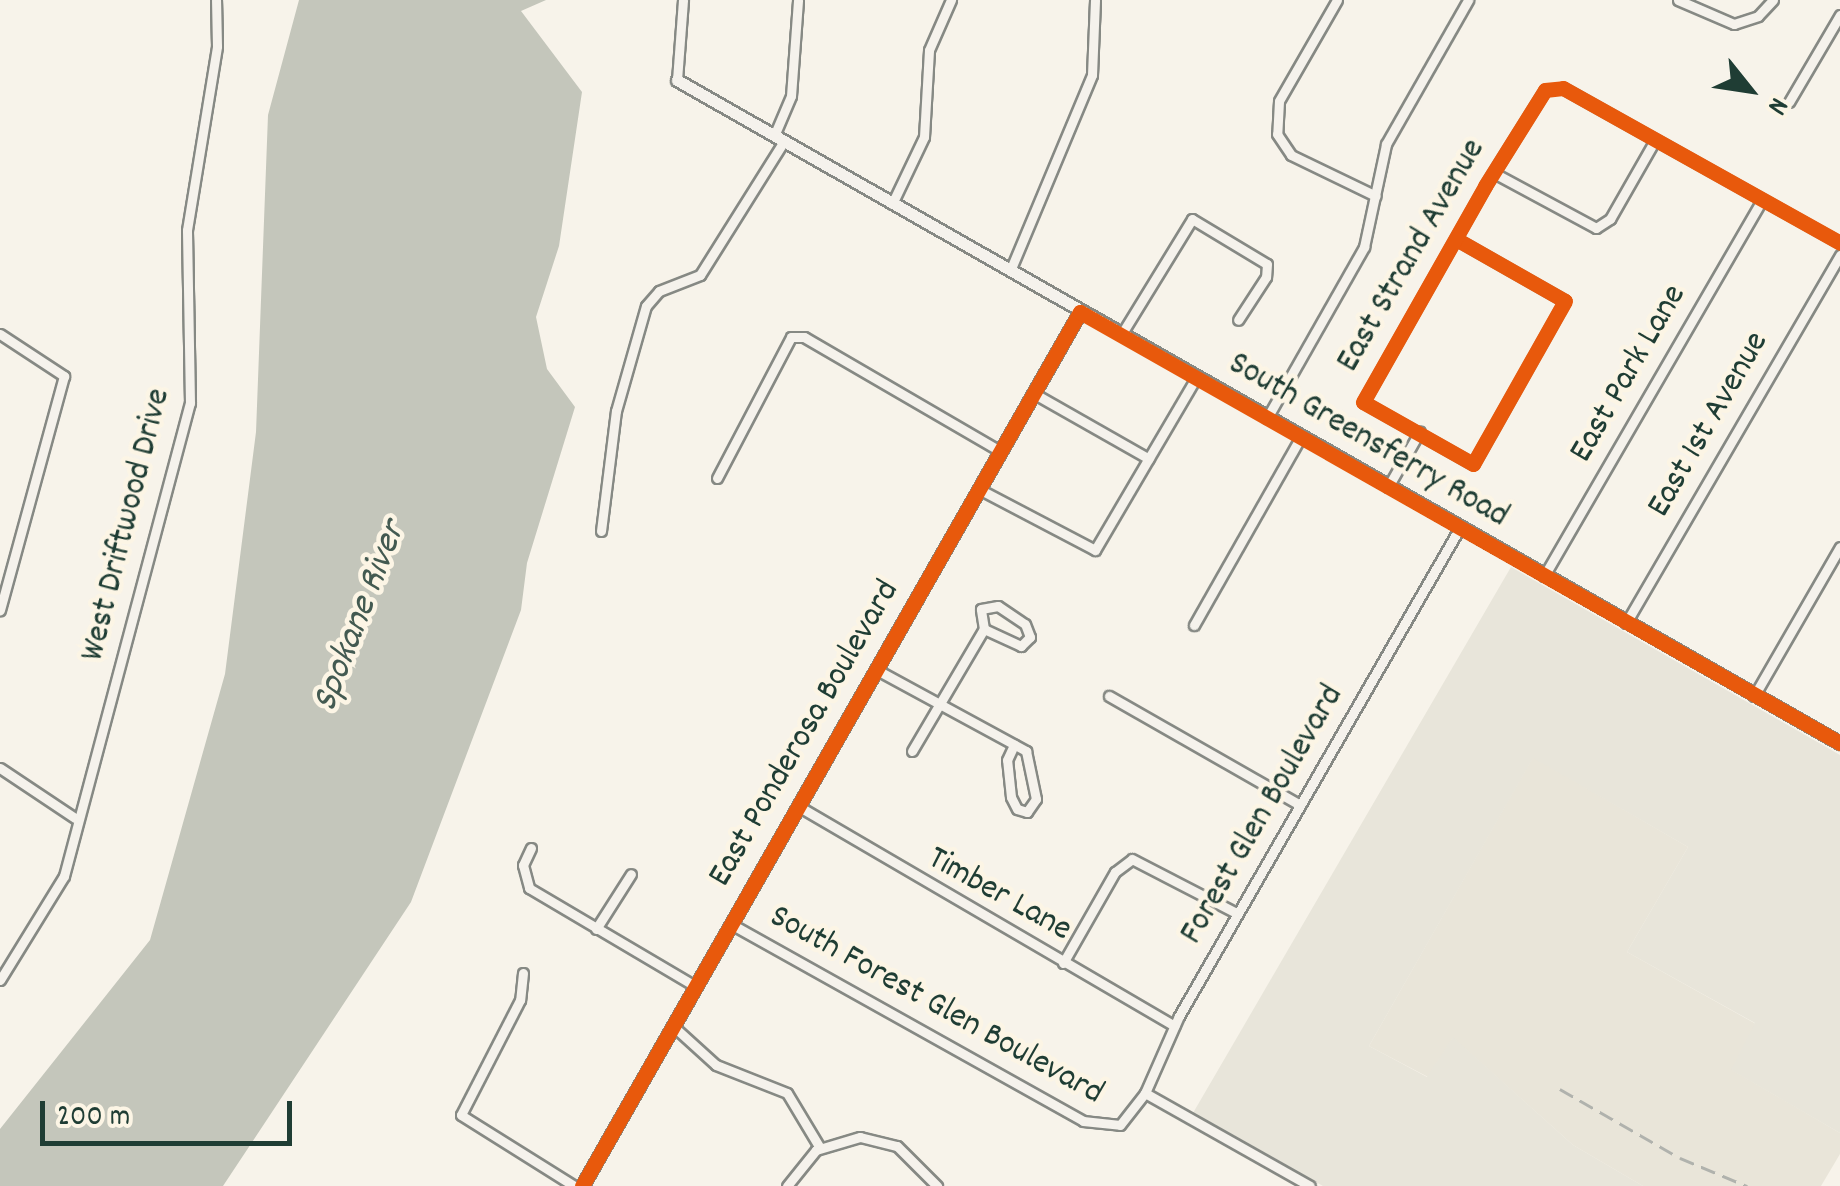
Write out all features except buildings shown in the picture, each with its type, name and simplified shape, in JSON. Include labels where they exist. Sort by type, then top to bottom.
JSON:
[{"type":"street","name":"West Driftwood Drive","points":[[0,980],[51,904],[132,629],[190,403],[187,230],[217,46],[216,0]]},
{"type":"street","points":[[677,80],[683,0]]},
{"type":"street","points":[[601,531],[616,411],[646,306],[658,291],[700,275],[779,139],[791,96],[798,0]]},
{"type":"street","points":[[892,204],[924,137],[930,50],[951,0]]},
{"type":"street","points":[[1010,271],[1092,74],[1095,0]]},
{"type":"street","points":[[1337,0],[1280,101],[1277,134],[1291,155],[1376,196]]},
{"type":"street","points":[[1268,418],[1364,247],[1391,134],[1468,0]]},
{"type":"street","points":[[1678,0],[1734,24],[1758,16],[1774,0]]},
{"type":"street","points":[[1789,102],[1840,14]]},
{"type":"street","name":"South Greensferry Road","points":[[677,80],[1840,743]]},
{"type":"street","name":"East Strand Avenue","points":[[1420,432],[1363,402],[1548,88],[1563,88],[1655,140]]},
{"type":"street","points":[[1494,174],[1596,228],[1610,219],[1655,140],[1840,243]]},
{"type":"street","name":"East Park Lane","points":[[1544,576],[1762,200]]},
{"type":"street","points":[[1121,335],[1192,219],[1267,264],[1266,277],[1238,320]]},
{"type":"street","points":[[1388,488],[1420,432],[1473,464],[1566,301],[1456,239]]},
{"type":"street","name":"East 1st Avenue","points":[[1626,623],[1840,255]]},
{"type":"street","name":"East Ponderosa Boulevard","points":[[582,1186],[1080,312]]},
{"type":"street","points":[[0,334],[64,376],[0,610]]},
{"type":"street","points":[[717,478],[791,336],[804,337],[1000,451]]},
{"type":"street","points":[[979,489],[1088,549],[1100,545],[1196,378]]},
{"type":"street","points":[[1033,393],[1148,459]]},
{"type":"street","points":[[1194,625],[1301,438]]},
{"type":"street","name":"Forest Glen Boulevard","points":[[1117,1126],[1146,1093],[1175,1026],[1459,529]]},
{"type":"street","points":[[1754,696],[1840,547]]},
{"type":"street","points":[[989,604],[1024,624],[1030,637],[1021,646],[984,629],[978,614],[989,604]]},
{"type":"street","points":[[912,751],[984,629]]},
{"type":"street","points":[[876,670],[1014,745],[1033,764],[1036,799],[1027,812],[1011,797],[1007,760],[1014,745]]},
{"type":"street","points":[[1109,696],[1300,805]]},
{"type":"street","points":[[0,768],[75,818]]},
{"type":"street","name":"Timber Lane","points":[[798,806],[1175,1026]]},
{"type":"street","points":[[531,848],[523,865],[529,888],[695,986]]},
{"type":"street","points":[[1063,962],[1115,872],[1132,860],[1238,914]]},
{"type":"street","points":[[596,929],[631,874]]},
{"type":"street","name":"South Forest Glen Boulevard","points":[[731,924],[1083,1121],[1117,1126]]},
{"type":"street","points":[[523,972],[520,1000],[461,1115],[574,1186]]},
{"type":"street","points":[[672,1026],[716,1065],[788,1093],[820,1148]]},
{"type":"street","points":[[1146,1093],[1310,1186]]},
{"type":"street","points":[[787,1186],[820,1148],[845,1139],[880,1140],[910,1156],[937,1186]]},
{"type":"shaded area","points":[[1511,567],[1840,755],[1840,1133],[1731,1070],[1755,1023],[1627,952],[1688,847],[1533,758],[1369,1046],[1427,1077],[1453,1037],[1573,1145],[1643,1186],[1323,1186],[1193,1113]]},
{"type":"shaded area","points":[[1533,757],[1688,847],[1627,952],[1756,1024],[1732,1070],[1840,1133],[1840,1154],[1821,1186],[1643,1186],[1573,1145],[1453,1038],[1428,1077],[1369,1046]]},
{"type":"water","name":"Spokane River","points":[[299,0],[546,0],[521,11],[582,92],[559,246],[536,317],[547,369],[575,407],[527,563],[521,610],[411,902],[223,1186],[0,1186],[0,1129],[150,940],[225,674],[256,432],[268,115]]},
{"type":"railway","points":[[1560,1089],[1680,1158],[1747,1186]]},
{"type":"cycle path","points":[[1456,239],[1565,301],[1473,464],[1363,402],[1485,186],[1545,90],[1563,88],[1840,243]]},
{"type":"cycle path","points":[[582,1186],[1080,312],[1840,743]]}]
